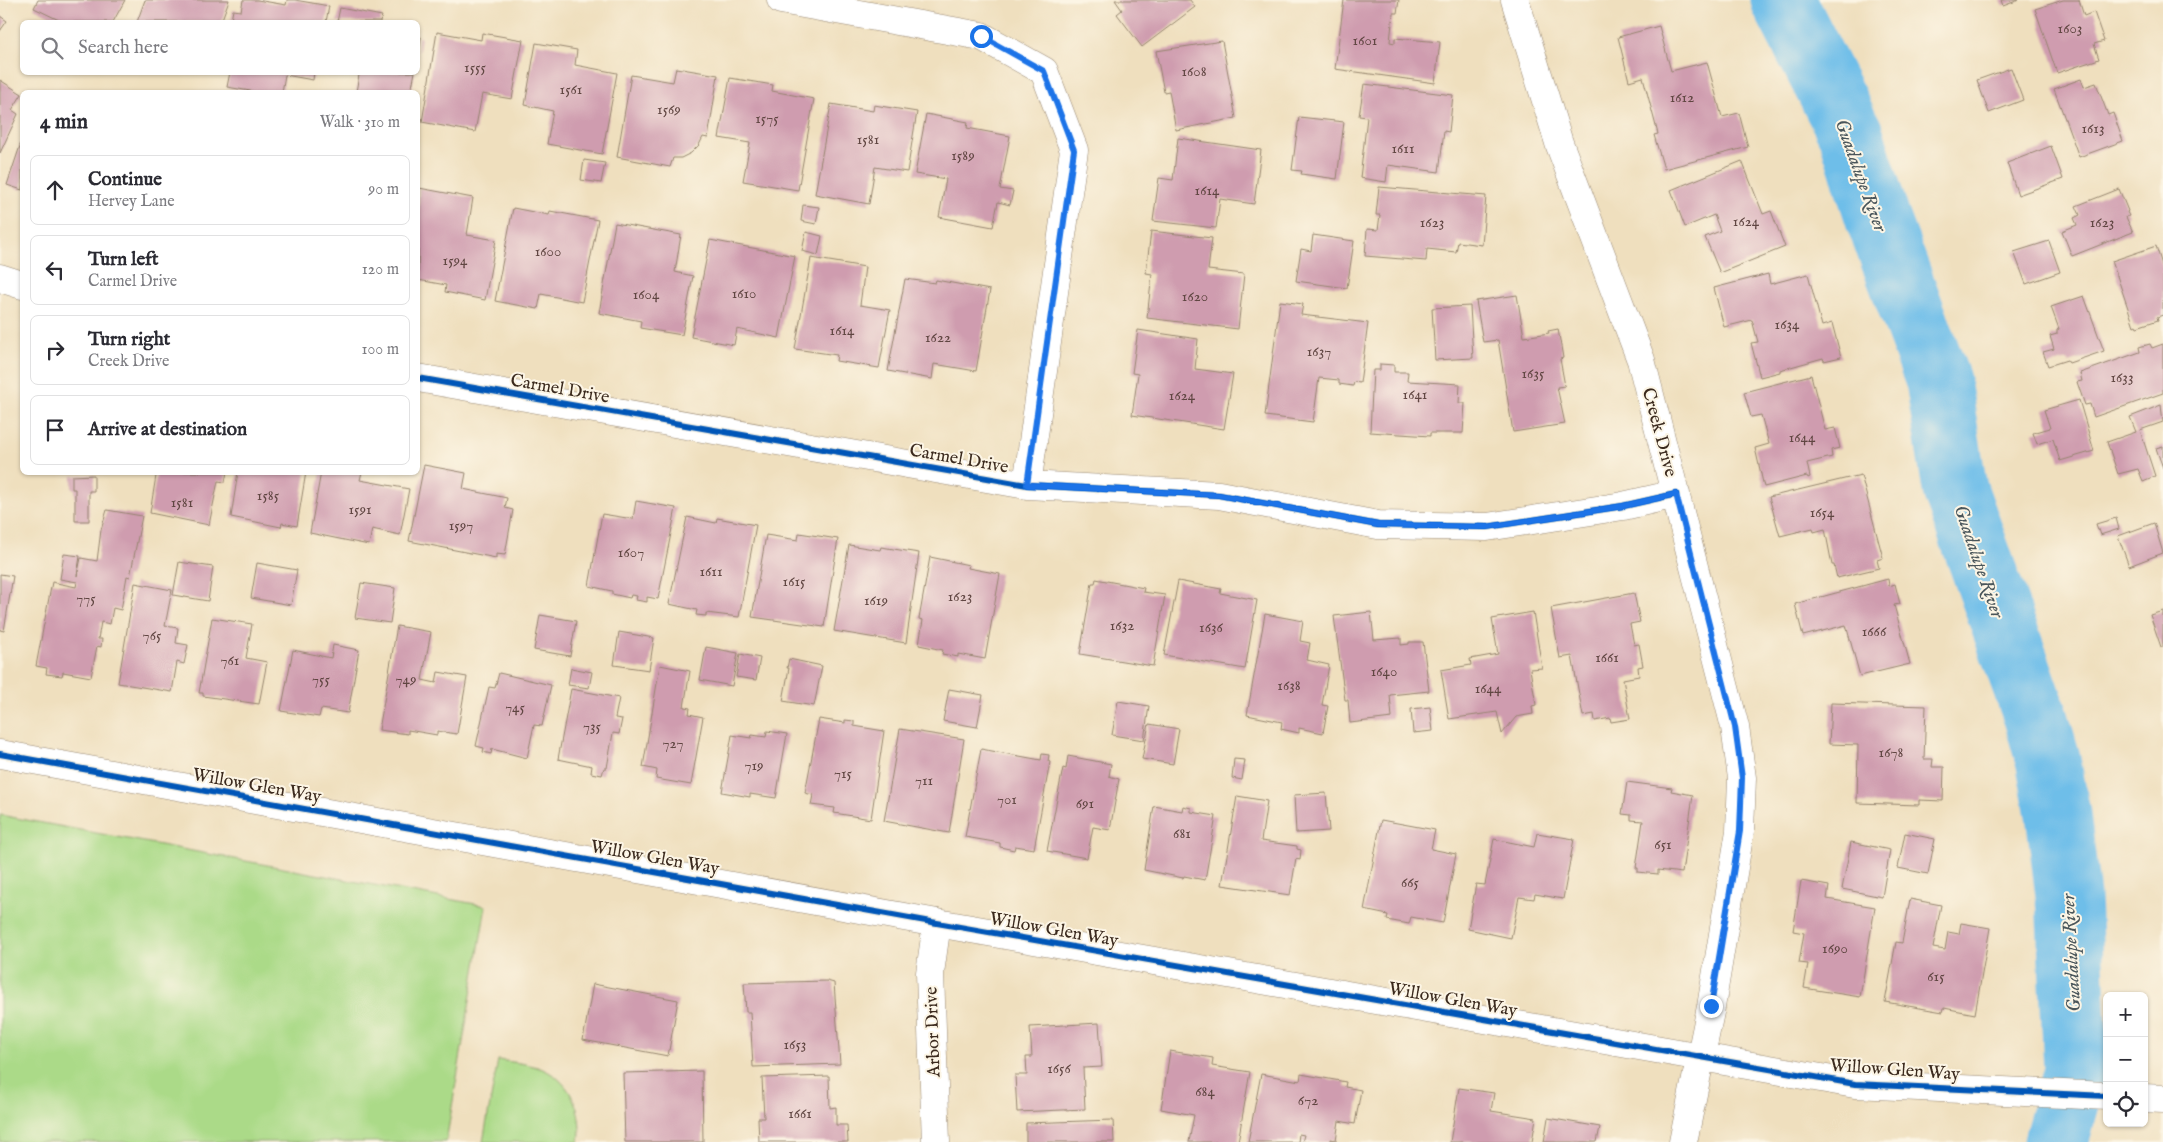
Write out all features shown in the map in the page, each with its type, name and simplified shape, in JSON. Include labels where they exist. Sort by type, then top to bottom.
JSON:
[{"type":"street","points":[[781,0],[981,36],[1044,71],[1074,150],[1027,485]]},
{"type":"street","name":"Creek Drive","points":[[1515,0],[1559,142],[1641,360],[1735,727],[1742,778],[1740,831],[1711,1006],[1683,1142]]},
{"type":"street","points":[[0,278],[20,285]]},
{"type":"street","name":"Carmel Drive","points":[[420,378],[1027,485],[1219,495],[1378,525],[1487,527],[1623,506],[1676,494]]},
{"type":"street","name":"Willow Glen Way","points":[[0,754],[937,923],[1856,1084],[2103,1096]]},
{"type":"street","name":"Arbor Drive","points":[[936,1142],[930,973],[937,923]]},
{"type":"street","points":[[2148,1098],[2163,1099]]},
{"type":"green space","points":[[0,815],[486,906],[446,1142],[0,1142]]},
{"type":"green space","points":[[498,1060],[537,1067],[558,1078],[572,1096],[576,1107],[579,1118],[579,1142],[483,1142]]},
{"type":"building","points":[[38,0],[125,0],[114,20],[59,20],[34,8]]},
{"type":"building","points":[[145,0],[229,0],[222,20],[138,20]]},
{"type":"building","points":[[243,0],[257,0],[286,5],[287,0],[295,0],[329,6],[326,20],[231,20],[233,10],[241,11]]},
{"type":"building","points":[[1115,0],[1190,0],[1195,7],[1142,47],[1117,14],[1122,10]]},
{"type":"building","points":[[1344,0],[1399,0],[1397,13],[1393,13],[1390,42],[1395,43],[1395,38],[1440,42],[1435,83],[1335,69]]},
{"type":"building","points":[[2001,0],[2019,0],[2003,6]]},
{"type":"building","points":[[2063,0],[2079,0],[2084,16],[2094,12],[2104,41],[2094,44],[2099,59],[2057,73],[2035,9]]},
{"type":"building","points":[[340,8],[382,16],[381,20],[337,20]]},
{"type":"building","points":[[0,16],[7,21],[0,31]]},
{"type":"building","points":[[1659,26],[1671,71],[1707,62],[1722,117],[1739,113],[1748,147],[1664,169],[1654,135],[1658,134],[1643,77],[1629,81],[1618,37]]},
{"type":"building","points":[[437,32],[481,40],[482,33],[523,40],[512,99],[482,94],[475,132],[422,122]]},
{"type":"building","points":[[1222,41],[1236,118],[1176,130],[1169,91],[1164,92],[1156,51]]},
{"type":"building","points":[[536,43],[577,50],[575,65],[617,73],[602,154],[547,144],[553,111],[525,105]]},
{"type":"building","points":[[676,68],[718,75],[708,138],[703,137],[699,145],[691,153],[681,158],[673,158],[670,167],[617,157],[631,75],[673,82]]},
{"type":"building","points":[[2011,68],[2023,100],[1989,113],[1977,80]]},
{"type":"building","points":[[229,75],[285,75],[282,90],[244,90],[227,87]]},
{"type":"building","points":[[285,75],[314,75],[313,80]]},
{"type":"building","points":[[359,75],[414,75],[411,90],[356,90]]},
{"type":"building","points":[[730,78],[773,85],[772,91],[814,99],[798,190],[743,181],[750,143],[719,138]]},
{"type":"building","points":[[2081,79],[2084,87],[2096,83],[2108,115],[2113,113],[2123,141],[2079,157],[2054,89]]},
{"type":"building","points":[[0,80],[20,93],[20,97],[12,110],[18,114],[0,153]]},
{"type":"building","points":[[1364,84],[1453,95],[1449,132],[1444,131],[1439,172],[1388,165],[1386,182],[1360,178],[1367,117],[1359,116]]},
{"type":"building","points":[[831,104],[873,111],[874,105],[917,112],[907,172],[875,167],[869,204],[815,194]]},
{"type":"building","points":[[926,114],[968,122],[967,128],[1010,136],[1000,189],[1013,191],[1010,205],[998,202],[993,227],[939,217],[946,179],[915,174]]},
{"type":"building","points":[[1299,117],[1344,122],[1337,179],[1301,174],[1302,171],[1292,170]]},
{"type":"building","points":[[1178,138],[1261,150],[1254,204],[1220,199],[1216,228],[1153,221],[1159,178],[1173,180]]},
{"type":"building","points":[[20,146],[20,189],[7,185]]},
{"type":"building","points":[[2051,146],[2063,179],[2018,195],[2007,163]]},
{"type":"building","points":[[584,160],[605,163],[601,183],[581,180]]},
{"type":"building","points":[[1742,161],[1763,214],[1771,211],[1785,247],[1720,273],[1705,237],[1720,231],[1714,215],[1685,227],[1671,190]]},
{"type":"building","points":[[1379,187],[1486,196],[1482,245],[1458,242],[1456,252],[1427,249],[1426,261],[1365,256],[1367,229],[1378,230],[1380,215],[1376,215]]},
{"type":"building","points":[[420,188],[473,198],[467,235],[496,240],[485,300],[445,292],[446,285],[420,280]]},
{"type":"building","points":[[2119,189],[2128,211],[2129,216],[2126,217],[2133,232],[2072,256],[2062,231],[2077,225],[2074,218],[2080,215],[2076,206]]},
{"type":"building","points":[[803,205],[819,207],[816,224],[801,221]]},
{"type":"building","points":[[513,208],[549,215],[550,211],[598,220],[582,302],[541,294],[538,309],[495,301]]},
{"type":"building","points":[[615,223],[681,235],[675,272],[693,276],[682,335],[640,328],[641,321],[599,313]]},
{"type":"building","points":[[1151,231],[1212,238],[1208,270],[1244,274],[1238,329],[1147,318],[1152,274],[1146,273]]},
{"type":"building","points":[[806,232],[822,236],[818,255],[802,251]]},
{"type":"building","points":[[1313,235],[1354,241],[1347,288],[1296,281],[1301,249],[1311,251]]},
{"type":"building","points":[[710,240],[795,256],[779,338],[737,329],[734,345],[691,337]]},
{"type":"building","points":[[2049,241],[2060,272],[2026,284],[2014,252]]},
{"type":"building","points":[[2156,246],[2163,268],[2163,315],[2157,317],[2158,320],[2137,327],[2136,325],[2134,326],[2112,261]]},
{"type":"building","points":[[811,258],[865,267],[860,305],[890,310],[879,368],[836,361],[837,355],[795,349]]},
{"type":"building","points":[[1768,274],[1770,284],[1808,274],[1822,326],[1832,323],[1841,357],[1824,361],[1823,358],[1760,377],[1751,343],[1758,342],[1752,320],[1724,327],[1714,288]]},
{"type":"building","points":[[905,279],[935,283],[936,280],[990,290],[976,371],[934,364],[932,379],[888,371]]},
{"type":"building","points":[[1517,295],[1524,337],[1549,333],[1548,331],[1558,329],[1563,358],[1560,359],[1565,386],[1557,387],[1565,424],[1513,432],[1498,340],[1483,342],[1476,301]]},
{"type":"building","points":[[2084,296],[2104,351],[2069,363],[2067,360],[2048,366],[2043,352],[2054,349],[2050,336],[2057,334],[2059,329],[2051,307]]},
{"type":"building","points":[[1280,301],[1303,304],[1301,315],[1368,323],[1360,383],[1354,382],[1353,386],[1339,384],[1339,380],[1319,378],[1313,422],[1265,416]]},
{"type":"building","points":[[1470,306],[1473,358],[1435,360],[1432,308]]},
{"type":"building","points":[[1138,330],[1198,339],[1195,369],[1233,374],[1224,429],[1132,415],[1138,374],[1132,373]]},
{"type":"building","points":[[2150,344],[2152,348],[2163,344],[2163,393],[2094,417],[2090,404],[2085,405],[2077,382],[2082,381],[2080,373],[2140,352],[2139,347]]},
{"type":"building","points":[[1380,364],[1394,365],[1394,372],[1408,372],[1407,381],[1460,384],[1459,403],[1465,403],[1463,433],[1430,433],[1430,436],[1370,432],[1373,370],[1380,370]]},
{"type":"building","points":[[1811,375],[1825,430],[1835,428],[1840,448],[1831,450],[1832,457],[1807,463],[1810,477],[1808,478],[1807,476],[1764,487],[1755,448],[1769,444],[1761,415],[1751,417],[1744,392]]},
{"type":"building","points":[[2079,400],[2094,451],[2060,461],[2053,439],[2037,444],[2033,433],[2050,428],[2044,410]]},
{"type":"building","points":[[2161,405],[2163,422],[2140,430],[2155,476],[2143,481],[2138,469],[2118,474],[2107,442],[2136,432],[2130,417]]},
{"type":"building","points":[[2163,446],[2163,468],[2156,448]]},
{"type":"building","points":[[424,465],[466,473],[463,489],[507,498],[505,508],[513,510],[505,555],[496,554],[496,558],[409,541]]},
{"type":"building","points":[[94,475],[94,491],[89,491],[89,521],[75,521],[75,489],[72,489],[72,476]]},
{"type":"building","points":[[153,475],[226,475],[225,482],[218,481],[209,525],[150,513],[156,476]]},
{"type":"building","points":[[238,475],[306,475],[297,526],[282,523],[281,527],[231,517]]},
{"type":"building","points":[[320,475],[361,475],[360,480],[409,489],[400,535],[372,529],[369,545],[310,533]]},
{"type":"building","points":[[1861,475],[1883,558],[1877,560],[1879,568],[1837,578],[1834,565],[1832,565],[1825,529],[1814,532],[1813,528],[1780,536],[1769,497]]},
{"type":"building","points":[[636,501],[676,508],[658,599],[647,597],[647,602],[636,600],[637,596],[631,595],[630,598],[612,594],[612,591],[589,586],[602,514],[633,519]]},
{"type":"building","points":[[107,510],[142,516],[130,577],[127,576],[121,610],[113,608],[110,624],[101,622],[98,639],[102,639],[101,647],[97,646],[91,677],[63,672],[62,676],[46,674],[47,668],[36,666],[52,582],[76,587],[77,582],[60,579],[64,554],[80,556],[77,576],[81,558],[97,561],[101,530]]},
{"type":"building","points":[[687,517],[716,523],[717,518],[756,525],[739,617],[706,613],[706,616],[696,615],[697,610],[669,604]]},
{"type":"building","points":[[2116,518],[2119,529],[2100,535],[2096,524]]},
{"type":"building","points":[[2154,523],[2163,553],[2129,566],[2118,536]]},
{"type":"building","points":[[799,533],[838,539],[824,627],[752,617],[766,535],[798,540]]},
{"type":"building","points":[[849,545],[880,550],[881,547],[919,553],[906,643],[834,631]]},
{"type":"building","points":[[930,557],[969,565],[968,568],[1000,574],[985,659],[958,654],[958,657],[942,654],[943,650],[919,645],[923,620],[919,619]]},
{"type":"building","points":[[179,562],[213,567],[208,601],[173,595]]},
{"type":"building","points":[[257,563],[297,570],[291,605],[251,598]]},
{"type":"building","points":[[0,574],[13,576],[4,631],[0,630]]},
{"type":"building","points":[[1096,579],[1144,588],[1143,592],[1165,595],[1153,666],[1080,654],[1092,583],[1095,583]]},
{"type":"building","points":[[1888,579],[1889,586],[1895,584],[1900,604],[1894,605],[1910,664],[1860,676],[1846,625],[1803,636],[1795,604]]},
{"type":"building","points":[[1178,581],[1221,589],[1220,593],[1257,600],[1245,669],[1164,655]]},
{"type":"building","points":[[135,583],[172,590],[165,626],[178,628],[176,643],[188,645],[184,664],[177,662],[172,692],[118,683]]},
{"type":"building","points":[[361,583],[395,588],[390,623],[355,618]]},
{"type":"building","points":[[1634,593],[1640,622],[1630,624],[1634,645],[1639,644],[1643,666],[1638,667],[1639,676],[1623,679],[1630,719],[1611,722],[1610,718],[1595,721],[1594,714],[1583,716],[1572,656],[1560,658],[1551,608]]},
{"type":"building","points":[[2163,611],[2163,647],[2161,647],[2150,615]]},
{"type":"building","points":[[1371,612],[1374,640],[1401,638],[1401,645],[1409,644],[1409,642],[1423,642],[1429,691],[1390,695],[1392,718],[1350,723],[1348,700],[1345,700],[1334,616]]},
{"type":"building","points":[[1533,612],[1542,668],[1530,669],[1536,705],[1532,706],[1533,714],[1516,717],[1502,734],[1497,712],[1449,719],[1441,670],[1471,665],[1470,659],[1498,654],[1492,619]]},
{"type":"building","points":[[1265,614],[1303,621],[1300,641],[1310,643],[1307,660],[1329,665],[1322,705],[1328,706],[1323,733],[1299,728],[1299,733],[1281,729],[1282,722],[1247,715]]},
{"type":"building","points":[[540,615],[576,621],[570,656],[534,650]]},
{"type":"building","points":[[212,618],[252,624],[246,658],[267,662],[259,704],[203,696],[203,693],[199,693]]},
{"type":"building","points":[[397,626],[431,632],[422,680],[436,683],[438,672],[467,677],[457,734],[437,731],[437,735],[408,730],[408,734],[379,730]]},
{"type":"building","points":[[619,632],[654,638],[649,670],[614,665]]},
{"type":"building","points":[[333,645],[359,650],[348,713],[321,709],[319,717],[281,711],[293,650],[331,658]]},
{"type":"building","points":[[706,647],[738,653],[732,686],[700,680]]},
{"type":"building","points":[[740,654],[760,658],[756,680],[736,677]]},
{"type":"building","points":[[789,659],[822,666],[814,706],[783,701]]},
{"type":"building","points":[[660,665],[690,671],[684,707],[690,708],[689,714],[703,717],[691,785],[656,779],[657,770],[643,767]]},
{"type":"building","points":[[571,668],[592,672],[589,688],[568,685]]},
{"type":"building","points":[[499,673],[551,685],[542,726],[534,725],[527,758],[492,749],[491,754],[483,752],[484,748],[476,746],[489,687],[495,688]]},
{"type":"building","points":[[571,689],[619,698],[615,718],[622,719],[619,734],[613,733],[607,768],[604,768],[602,775],[591,773],[592,766],[558,759]]},
{"type":"building","points":[[949,689],[983,695],[977,727],[943,721]]},
{"type":"building","points":[[1118,701],[1149,706],[1144,740],[1112,735]]},
{"type":"building","points":[[1831,703],[1926,706],[1924,759],[1933,759],[1932,767],[1944,767],[1943,801],[1919,800],[1919,805],[1857,803],[1858,745],[1829,744]]},
{"type":"building","points":[[1430,707],[1433,731],[1413,733],[1411,709]]},
{"type":"building","points":[[819,719],[845,723],[845,720],[854,721],[854,726],[884,731],[871,819],[834,813],[835,808],[811,805],[813,795],[805,793]]},
{"type":"building","points":[[1149,724],[1179,729],[1173,764],[1142,759]]},
{"type":"building","points":[[900,729],[964,739],[949,833],[884,821]]},
{"type":"building","points":[[767,731],[787,734],[776,798],[750,794],[750,797],[722,792],[732,735],[751,738],[752,735],[766,737]]},
{"type":"building","points":[[981,749],[1041,760],[1042,754],[1049,755],[1048,761],[1050,762],[1034,849],[1015,846],[1014,850],[1000,847],[1000,843],[965,837]]},
{"type":"building","points":[[1068,756],[1111,764],[1109,776],[1119,779],[1110,830],[1093,827],[1087,858],[1047,851],[1063,768],[1066,769]]},
{"type":"building","points":[[1234,759],[1245,760],[1242,780],[1232,778]]},
{"type":"building","points":[[1627,782],[1672,788],[1671,791],[1693,795],[1682,873],[1658,870],[1658,874],[1638,872],[1638,868],[1636,868],[1643,821],[1631,820],[1631,815],[1622,814]]},
{"type":"building","points":[[1326,793],[1329,831],[1296,833],[1294,795]]},
{"type":"building","points":[[1237,796],[1267,801],[1261,841],[1297,846],[1297,849],[1301,850],[1300,860],[1296,859],[1290,895],[1222,885]]},
{"type":"building","points":[[1154,806],[1182,811],[1183,806],[1191,808],[1191,812],[1216,816],[1205,880],[1184,876],[1183,878],[1144,870]]},
{"type":"building","points":[[1381,820],[1435,830],[1431,849],[1456,854],[1443,923],[1411,917],[1409,924],[1387,920],[1388,915],[1364,910]]},
{"type":"building","points":[[1537,833],[1574,839],[1563,899],[1535,894],[1534,899],[1519,897],[1511,938],[1468,929],[1476,884],[1485,885],[1494,839],[1534,847]]},
{"type":"building","points":[[1905,833],[1935,839],[1928,874],[1898,868]]},
{"type":"building","points":[[1851,842],[1890,850],[1882,897],[1842,889]]},
{"type":"building","points":[[1801,881],[1829,886],[1827,899],[1875,907],[1860,997],[1804,988],[1808,964],[1799,963],[1804,933],[1793,931]]},
{"type":"building","points":[[1910,899],[1941,905],[1933,948],[1945,950],[1948,932],[1959,934],[1961,923],[1990,928],[1975,1014],[1944,1008],[1943,1012],[1885,1002],[1896,942],[1902,943]]},
{"type":"building","points":[[827,981],[834,983],[840,1064],[753,1067],[750,1012],[746,1012],[744,983]]},
{"type":"building","points":[[593,984],[678,1000],[668,1056],[583,1040]]},
{"type":"building","points":[[1099,1023],[1102,1067],[1083,1068],[1085,1109],[1017,1112],[1015,1075],[1027,1075],[1026,1057],[1032,1057],[1030,1027]]},
{"type":"building","points":[[1170,1051],[1213,1058],[1212,1066],[1250,1072],[1238,1142],[1189,1142],[1194,1115],[1161,1109]]},
{"type":"building","points":[[702,1071],[703,1142],[625,1142],[623,1073]]},
{"type":"building","points":[[1261,1074],[1300,1081],[1301,1074],[1346,1082],[1345,1087],[1361,1090],[1355,1124],[1339,1121],[1336,1140],[1331,1139],[1331,1142],[1302,1142],[1304,1135],[1299,1134],[1298,1142],[1248,1142]]},
{"type":"building","points":[[829,1076],[830,1108],[836,1107],[836,1125],[847,1125],[848,1142],[759,1142],[758,1118],[764,1118],[762,1078]]},
{"type":"building","points":[[1459,1088],[1494,1093],[1491,1111],[1536,1118],[1532,1142],[1450,1142]]},
{"type":"building","points":[[1548,1118],[1600,1127],[1597,1142],[1544,1142]]},
{"type":"building","points":[[1113,1120],[1114,1142],[1026,1142],[1026,1123]]},
{"type":"waterway","name":"Guadalupe River","points":[[1783,0],[1851,134],[1878,219],[1938,381],[1955,489],[2036,717],[2048,759],[2058,814],[2068,896],[2076,1071],[2056,1142]]},
{"type":"cycle path","points":[[420,378],[1027,485],[1219,495],[1378,525],[1487,527],[1623,506],[1676,494]]},
{"type":"cycle path","points":[[0,754],[937,923],[1855,1084],[2103,1096]]},
{"type":"route","points":[[981,36],[1044,71],[1074,150],[1027,485],[1219,495],[1378,525],[1487,527],[1623,506],[1676,494],[1735,727],[1742,778],[1740,831],[1711,1006]]}]
